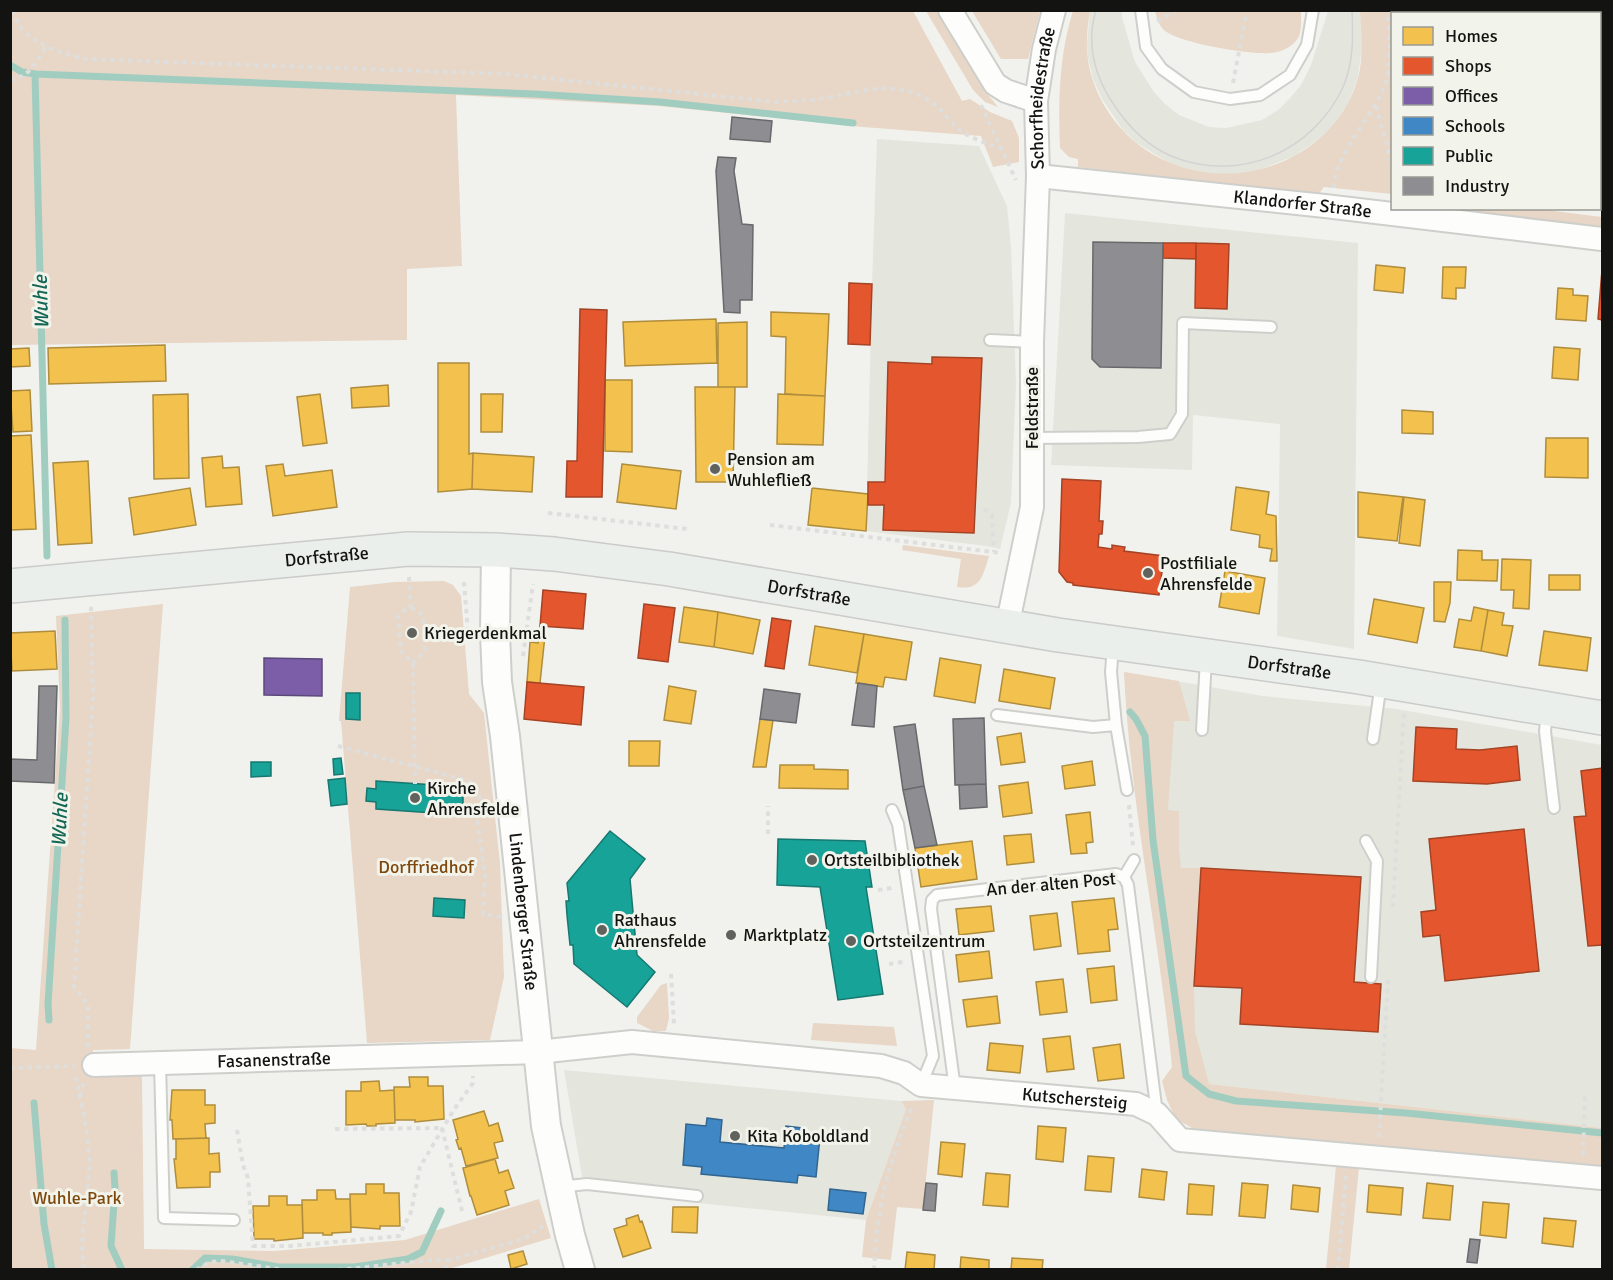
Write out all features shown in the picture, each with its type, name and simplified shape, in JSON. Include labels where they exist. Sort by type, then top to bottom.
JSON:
[{"type":"main road","name":"Dorfstraße","points":[[10,586],[408,549],[496,550],[574,556],[669,569],[1007,627],[1381,680],[1602,718]]},
{"type":"street","points":[[950,10],[994,84],[1006,92],[1036,101]]},
{"type":"street","name":"Schorfheidestraße","points":[[1031,183],[1036,101],[1044,49],[1054,10]]},
{"type":"street","name":"Klandorfer Straße","points":[[1031,183],[1335,207],[1602,239]]},
{"type":"street","name":"Feldstraße","points":[[1007,627],[1032,507],[1031,183]]},
{"type":"street","name":"Lindenberger Straße","points":[[496,550],[497,682],[506,736],[546,1126],[580,1269]]},
{"type":"street","name":"Kutschersteig","points":[[538,1052],[632,1042],[881,1066],[904,1073],[921,1085],[1136,1104],[1157,1114],[1180,1140],[1602,1178]]},
{"type":"street","name":"Fasanenstraße","points":[[91,1066],[538,1052]]},
{"type":"lane","points":[[1142,10],[1146,47],[1162,69],[1194,92],[1230,99],[1260,96],[1290,75],[1307,45],[1313,10]]},
{"type":"lane","points":[[1032,438],[1138,437],[1170,434],[1182,414],[1183,323],[1271,327]]},
{"type":"lane","points":[[990,340],[1032,342]]},
{"type":"lane","points":[[1114,643],[1111,672],[1116,725],[1127,790]]},
{"type":"lane","points":[[1202,730],[1206,657]]},
{"type":"lane","points":[[1373,739],[1381,680]]},
{"type":"lane","points":[[1548,709],[1545,731],[1554,808]]},
{"type":"lane","points":[[997,715],[1093,727],[1116,725]]},
{"type":"lane","points":[[892,810],[898,824],[933,1056],[921,1085]]},
{"type":"lane","points":[[1366,841],[1377,861],[1371,976]]},
{"type":"lane","points":[[1124,877],[1134,860]]},
{"type":"lane","name":"An der alten Post","points":[[956,1089],[932,900],[937,895],[1116,874],[1124,877],[1128,885],[1157,1114]]},
{"type":"lane","points":[[160,1063],[164,1218],[234,1220]]},
{"type":"lane","points":[[559,1187],[586,1184],[697,1196]]},
{"type":"path","points":[[13,10],[15,18],[26,32],[46,46],[86,59],[506,74],[776,102],[817,99],[876,88],[894,88],[929,100],[943,111],[960,130],[1002,149]]},
{"type":"path","points":[[1162,18],[1178,10]]},
{"type":"path","points":[[1230,99],[1246,10]]},
{"type":"path","points":[[1335,207],[1333,184],[1335,172],[1376,106],[1386,82],[1389,61],[1388,10]]},
{"type":"path","points":[[10,80],[22,78],[46,46]]},
{"type":"path","points":[[981,105],[1002,149],[1031,183]]},
{"type":"path","points":[[1376,106],[1391,160]]},
{"type":"path","points":[[984,509],[992,515],[994,552]]},
{"type":"path","points":[[548,513],[687,530]]},
{"type":"path","points":[[770,525],[1002,553]]},
{"type":"path","points":[[409,577],[411,608]]},
{"type":"path","points":[[10,1070],[14,1068],[91,1066],[87,1005],[74,986],[93,698],[91,606]]},
{"type":"path","points":[[414,663],[401,652],[398,617],[403,611],[411,608],[423,616],[425,651],[414,663],[414,784]]},
{"type":"path","points":[[1392,914],[1405,707]]},
{"type":"path","points":[[338,746],[469,781],[477,790],[482,805],[477,817],[485,877],[483,914],[505,917]]},
{"type":"path","points":[[1127,790],[1134,860]]},
{"type":"path","points":[[768,806],[768,834]]},
{"type":"path","points":[[1380,1124],[1389,969]]},
{"type":"path","points":[[671,974],[674,1021],[672,1046]]},
{"type":"path","points":[[237,1130],[243,1165],[248,1178],[253,1245],[290,1246],[399,1236],[411,1212],[420,1167],[442,1128],[472,1083],[473,1067]]},
{"type":"path","points":[[874,1269],[879,1216],[887,1177],[901,1133],[921,1085]]},
{"type":"path","points":[[1582,1143],[1585,1094]]},
{"type":"path","points":[[80,1096],[89,1172],[82,1228],[81,1252],[84,1269]]},
{"type":"path","points":[[335,1129],[442,1128]]},
{"type":"path","points":[[442,1128],[462,1211]]},
{"type":"path","points":[[1338,1269],[1348,1154]]},
{"type":"path","points":[[338,1269],[449,1260],[524,1239],[551,1221]]},
{"type":"path","points":[[445,1269],[449,1260]]},
{"type":"path","points":[[196,1269],[210,1262],[221,1261],[286,1269]]},
{"type":"shaded area","points":[[1090,11],[1122,11],[1135,62],[1154,92],[1179,115],[1209,127],[1226,128],[1262,120],[1278,110],[1301,85],[1311,65],[1328,11],[1360,11],[1362,49],[1357,81],[1348,103],[1333,127],[1324,136],[1294,156],[1256,171],[1232,175],[1187,169],[1169,163],[1137,143],[1123,130],[1102,99],[1093,79],[1088,58]]},
{"type":"shaded area","points":[[877,139],[979,146],[1007,206],[1011,246],[1016,384],[1011,503],[1000,549],[866,531]]},
{"type":"shaded area","points":[[1065,213],[1358,243],[1354,649],[1277,636],[1280,424],[1193,415],[1192,470],[1051,465]]},
{"type":"shaded area","points":[[1124,672],[1263,696],[1397,709],[1602,745],[1602,1128],[1209,1084],[1187,1075]]},
{"type":"shaded area","name":"Kita Koboldland","points":[[564,1070],[901,1101],[906,1109],[866,1220],[697,1203],[696,1190],[582,1177]]},
{"type":"green space","points":[[1155,10],[1301,11],[1301,28],[1296,41],[1286,49],[1274,53],[1247,52],[1200,44],[1173,35],[1161,27]]},
{"type":"green space","points":[[10,11],[913,11],[962,101],[970,99],[990,112],[1012,121],[1019,138],[1019,162],[993,167],[981,136],[863,127],[659,106],[456,95],[462,266],[407,269],[407,340],[11,345]]},
{"type":"green space","points":[[926,11],[937,11],[984,90],[998,107],[985,102],[973,90]]},
{"type":"green space","points":[[972,11],[1040,11],[1028,59],[1001,59]]},
{"type":"green space","points":[[1073,11],[1090,11],[1087,44],[1092,78],[1106,109],[1126,134],[1151,153],[1178,166],[1209,173],[1240,173],[1271,166],[1301,152],[1311,146],[1336,121],[1349,101],[1360,70],[1362,45],[1360,11],[1602,11],[1602,206],[1601,12],[1391,12],[1391,194],[1324,187],[1318,195],[1078,167],[1078,159],[1069,157],[1060,148],[1062,62]]},
{"type":"green space","points":[[1450,210],[1546,210],[1602,217],[1602,227]]},
{"type":"green space","points":[[903,545],[989,556],[983,575],[976,584],[965,588],[957,587],[961,559],[902,550]]},
{"type":"green space","name":"Dorffriedhof","points":[[444,581],[453,585],[461,596],[469,694],[484,713],[500,864],[504,977],[490,1040],[367,1043],[341,721],[339,721],[350,587],[395,582]]},
{"type":"green space","name":"Wuhle-Park","points":[[163,604],[130,1049],[93,1050],[94,1077],[142,1076],[144,1249],[275,1251],[405,1240],[539,1199],[551,1238],[449,1269],[11,1269],[10,1048],[36,1050],[60,708],[56,616]]},
{"type":"green space","points":[[1124,672],[1179,681],[1190,721],[1174,721],[1168,810],[1179,811],[1181,868],[1201,868],[1194,986],[1195,1031],[1209,1084],[1602,1128],[1602,1172],[1194,1129],[1176,1119],[1167,1100],[1162,1081],[1172,1067],[1132,771]]},
{"type":"green space","points":[[667,983],[669,1018],[666,1031],[653,1031],[637,1023],[637,1017],[661,985]]},
{"type":"green space","points":[[813,1023],[894,1027],[897,1046],[811,1040]]},
{"type":"green space","points":[[934,1100],[923,1209],[897,1207],[891,1260],[862,1257],[866,1220],[906,1109],[901,1101]]},
{"type":"green space","points":[[1336,1166],[1359,1168],[1349,1269],[1326,1269]]},
{"type":"building: Homes","points":[[1376,265],[1405,268],[1403,293],[1374,290]]},
{"type":"building: Homes","points":[[1443,267],[1466,267],[1465,288],[1456,288],[1456,299],[1442,298]]},
{"type":"building: Homes","points":[[1558,288],[1573,289],[1573,295],[1588,296],[1586,321],[1556,319]]},
{"type":"building: Homes","points":[[771,312],[829,314],[825,396],[785,394],[786,337],[771,336]]},
{"type":"building: Homes","points":[[716,319],[717,363],[625,366],[623,322]]},
{"type":"building: Homes","points":[[747,322],[747,387],[718,387],[718,323]]},
{"type":"building: Homes","points":[[165,345],[166,381],[49,384],[48,348]]},
{"type":"building: Homes","points":[[1554,347],[1580,349],[1578,380],[1552,378]]},
{"type":"building: Homes","points":[[29,348],[30,366],[10,367],[10,349]]},
{"type":"building: Homes","points":[[438,363],[469,363],[469,454],[473,453],[472,489],[438,492]]},
{"type":"building: Homes","points":[[605,380],[632,380],[632,452],[605,451]]},
{"type":"building: Homes","points":[[388,385],[389,406],[352,408],[351,388]]},
{"type":"building: Homes","points":[[695,387],[735,387],[733,482],[696,482]]},
{"type":"building: Homes","points":[[30,390],[32,431],[13,432],[10,391]]},
{"type":"building: Homes","points":[[188,394],[189,478],[154,479],[153,395]]},
{"type":"building: Homes","points":[[320,394],[327,443],[303,446],[297,397]]},
{"type":"building: Homes","points":[[481,394],[503,394],[502,432],[481,432]]},
{"type":"building: Homes","points":[[778,394],[825,396],[823,445],[777,444]]},
{"type":"building: Homes","points":[[1402,410],[1433,412],[1433,434],[1402,433]]},
{"type":"building: Homes","points":[[31,435],[36,529],[10,530],[10,436]]},
{"type":"building: Homes","points":[[1546,438],[1588,438],[1588,478],[1545,477]]},
{"type":"building: Homes","points":[[473,453],[534,457],[532,492],[472,489]]},
{"type":"building: Homes","points":[[222,456],[223,468],[239,467],[242,504],[206,507],[202,458]]},
{"type":"building: Homes","points":[[88,461],[92,543],[58,545],[53,463]]},
{"type":"building: Homes","points":[[283,464],[285,476],[332,470],[337,507],[273,516],[266,466]]},
{"type":"building: Homes","points":[[622,464],[681,471],[676,509],[617,502]]},
{"type":"building: Homes","points":[[1236,487],[1269,492],[1266,514],[1276,516],[1277,561],[1270,561],[1272,549],[1259,547],[1260,535],[1231,530]]},
{"type":"building: Homes","points":[[190,488],[196,525],[134,535],[129,498]]},
{"type":"building: Homes","points":[[812,488],[868,494],[866,531],[808,525]]},
{"type":"building: Homes","points":[[1358,492],[1403,497],[1397,541],[1358,537]]},
{"type":"building: Homes","points":[[1404,497],[1425,500],[1420,546],[1399,543]]},
{"type":"building: Homes","points":[[1458,550],[1482,551],[1482,560],[1498,560],[1497,581],[1457,580]]},
{"type":"building: Homes","points":[[1502,559],[1531,560],[1529,609],[1513,608],[1514,590],[1501,590]]},
{"type":"building: Homes","points":[[1225,571],[1265,578],[1259,614],[1219,607]]},
{"type":"building: Homes","points":[[1549,575],[1580,575],[1580,590],[1549,590]]},
{"type":"building: Homes","points":[[1434,582],[1451,582],[1450,603],[1445,622],[1434,621]]},
{"type":"building: Homes","points":[[1374,599],[1424,608],[1417,643],[1368,634]]},
{"type":"building: Homes","points":[[684,607],[718,612],[714,647],[679,642]]},
{"type":"building: Homes","points":[[1474,607],[1488,610],[1481,651],[1454,647],[1459,619],[1471,621]]},
{"type":"building: Homes","points":[[1488,610],[1504,613],[1502,625],[1513,626],[1507,656],[1481,651]]},
{"type":"building: Homes","points":[[718,612],[760,620],[753,654],[714,647]]},
{"type":"building: Homes","points":[[540,626],[546,626],[540,683],[527,682],[530,642],[538,643]]},
{"type":"building: Homes","points":[[815,626],[864,634],[857,673],[809,665]]},
{"type":"building: Homes","points":[[55,631],[57,669],[12,671],[10,633]]},
{"type":"building: Homes","points":[[1544,631],[1591,638],[1587,671],[1539,665]]},
{"type":"building: Homes","points":[[864,634],[912,642],[906,680],[885,677],[883,687],[856,683]]},
{"type":"building: Homes","points":[[940,658],[981,665],[975,703],[934,696]]},
{"type":"building: Homes","points":[[1004,669],[1055,678],[1050,709],[999,701]]},
{"type":"building: Homes","points":[[669,686],[696,691],[691,724],[664,720]]},
{"type":"building: Homes","points":[[760,719],[773,720],[766,767],[753,767]]},
{"type":"building: Homes","points":[[1021,733],[1025,762],[1001,765],[997,737]]},
{"type":"building: Homes","points":[[629,741],[660,741],[659,766],[629,766]]},
{"type":"building: Homes","points":[[1092,761],[1095,785],[1065,789],[1062,766]]},
{"type":"building: Homes","points":[[780,765],[814,765],[814,769],[848,770],[848,789],[779,788]]},
{"type":"building: Homes","points":[[1028,782],[1032,813],[1003,817],[999,786]]},
{"type":"building: Homes","points":[[1090,812],[1093,842],[1086,843],[1087,853],[1071,854],[1066,815]]},
{"type":"building: Homes","points":[[1031,834],[1034,862],[1007,865],[1004,836]]},
{"type":"building: Homes","points":[[972,841],[977,879],[921,887],[915,848]]},
{"type":"building: Homes","points":[[1114,898],[1118,929],[1108,930],[1110,951],[1078,954],[1072,902]]},
{"type":"building: Homes","points":[[991,906],[994,931],[959,935],[956,909]]},
{"type":"building: Homes","points":[[1057,913],[1061,946],[1034,950],[1030,916]]},
{"type":"building: Homes","points":[[989,951],[992,978],[959,982],[956,955]]},
{"type":"building: Homes","points":[[1114,966],[1117,1000],[1091,1003],[1087,969]]},
{"type":"building: Homes","points":[[1063,979],[1067,1012],[1040,1015],[1036,982]]},
{"type":"building: Homes","points":[[997,996],[1000,1023],[967,1027],[963,1000]]},
{"type":"building: Homes","points":[[1070,1036],[1074,1069],[1047,1072],[1043,1039]]},
{"type":"building: Homes","points":[[990,1043],[1023,1046],[1020,1073],[987,1070]]},
{"type":"building: Homes","points":[[1120,1044],[1124,1078],[1098,1081],[1093,1048]]},
{"type":"building: Homes","points":[[409,1077],[428,1077],[428,1086],[443,1086],[444,1119],[415,1122],[415,1120],[395,1120],[394,1087],[410,1087]]},
{"type":"building: Homes","points":[[379,1081],[380,1091],[394,1090],[395,1123],[376,1124],[376,1126],[346,1125],[346,1091],[361,1091],[361,1082]]},
{"type":"building: Homes","points":[[172,1090],[205,1090],[205,1105],[215,1105],[215,1123],[205,1124],[206,1138],[173,1139],[172,1120],[170,1120]]},
{"type":"building: Homes","points":[[484,1111],[489,1126],[498,1123],[503,1141],[494,1143],[498,1158],[466,1166],[456,1140],[458,1139],[453,1120]]},
{"type":"building: Homes","points":[[1038,1126],[1066,1128],[1063,1162],[1036,1159]]},
{"type":"building: Homes","points":[[209,1138],[209,1154],[219,1153],[220,1172],[210,1172],[210,1187],[177,1188],[174,1159],[176,1159],[176,1139]]},
{"type":"building: Homes","points":[[941,1142],[965,1144],[962,1177],[938,1174]]},
{"type":"building: Homes","points":[[1088,1156],[1114,1158],[1111,1192],[1085,1190]]},
{"type":"building: Homes","points":[[495,1159],[499,1173],[508,1170],[514,1188],[505,1191],[509,1205],[477,1215],[463,1168]]},
{"type":"building: Homes","points":[[1142,1169],[1167,1172],[1164,1200],[1139,1197]]},
{"type":"building: Homes","points":[[986,1173],[1010,1175],[1008,1207],[983,1205]]},
{"type":"building: Homes","points":[[1242,1183],[1268,1185],[1265,1218],[1239,1216]]},
{"type":"building: Homes","points":[[1427,1183],[1453,1186],[1450,1220],[1423,1218]]},
{"type":"building: Homes","points":[[366,1184],[384,1184],[384,1193],[399,1193],[400,1226],[380,1226],[380,1229],[351,1227],[350,1194],[366,1194]]},
{"type":"building: Homes","points":[[1189,1184],[1214,1186],[1212,1215],[1187,1214]]},
{"type":"building: Homes","points":[[1293,1185],[1320,1188],[1318,1212],[1291,1209]]},
{"type":"building: Homes","points":[[1369,1185],[1403,1188],[1401,1215],[1367,1212]]},
{"type":"building: Homes","points":[[317,1190],[335,1190],[336,1199],[350,1199],[351,1232],[332,1233],[332,1235],[303,1233],[302,1200],[317,1200]]},
{"type":"building: Homes","points":[[269,1196],[287,1196],[287,1205],[302,1205],[303,1238],[274,1241],[274,1239],[254,1239],[253,1206],[269,1206]]},
{"type":"building: Homes","points":[[1483,1202],[1509,1204],[1506,1238],[1480,1235]]},
{"type":"building: Homes","points":[[673,1207],[698,1207],[697,1233],[672,1232]]},
{"type":"building: Homes","points":[[638,1215],[651,1248],[623,1257],[614,1229],[627,1225],[626,1219]]},
{"type":"building: Homes","points":[[1544,1218],[1576,1221],[1573,1247],[1542,1243]]},
{"type":"building: Homes","points":[[523,1251],[527,1264],[511,1269],[508,1255]]},
{"type":"building: Homes","points":[[907,1252],[935,1255],[934,1270],[905,1270]]},
{"type":"building: Homes","points":[[961,1257],[989,1260],[989,1270],[960,1270]]},
{"type":"building: Homes","points":[[1012,1258],[1043,1260],[1042,1270],[1011,1270]]},
{"type":"building: Shops","points":[[1163,243],[1196,243],[1196,259],[1163,258]]},
{"type":"building: Shops","points":[[1196,243],[1229,244],[1227,309],[1195,308]]},
{"type":"building: Shops","points":[[1602,270],[1602,320],[1598,319]]},
{"type":"building: Shops","points":[[849,283],[872,284],[870,345],[848,344]]},
{"type":"building: Shops","points":[[580,309],[607,310],[602,497],[566,497],[567,461],[577,461]]},
{"type":"building: Shops","points":[[932,357],[982,358],[974,533],[883,530],[884,505],[868,505],[868,482],[885,482],[888,362],[932,364]]},
{"type":"building: Shops","points":[[1062,479],[1101,481],[1099,521],[1103,521],[1098,547],[1112,549],[1112,545],[1125,547],[1124,551],[1164,556],[1159,595],[1073,585],[1067,582],[1059,572]]},
{"type":"building: Shops","points":[[543,590],[586,594],[583,629],[540,626]]},
{"type":"building: Shops","points":[[644,604],[675,608],[668,662],[638,658]]},
{"type":"building: Shops","points":[[772,618],[791,621],[784,669],[765,666]]},
{"type":"building: Shops","points":[[527,682],[584,687],[581,725],[524,719]]},
{"type":"building: Shops","points":[[1416,727],[1457,729],[1456,749],[1480,750],[1517,746],[1520,780],[1487,784],[1413,781]]},
{"type":"building: Shops","points":[[1602,768],[1602,945],[1588,946],[1574,817],[1586,816],[1581,771]]},
{"type":"building: Shops","points":[[1524,829],[1539,971],[1445,981],[1440,935],[1423,937],[1421,912],[1436,910],[1429,839]]},
{"type":"building: Shops","points":[[1201,868],[1361,877],[1354,982],[1381,984],[1378,1032],[1240,1024],[1242,988],[1194,986]]},
{"type":"building: Offices","points":[[264,658],[322,659],[322,696],[264,695]]},
{"type":"building: Schools","points":[[707,1118],[722,1120],[720,1142],[784,1148],[786,1126],[802,1128],[801,1135],[820,1137],[816,1177],[798,1175],[797,1183],[701,1174],[702,1167],[683,1165],[686,1124],[706,1126]]},
{"type":"building: Schools","points":[[830,1189],[866,1193],[863,1214],[828,1210]]},
{"type":"building: Public","points":[[346,693],[360,693],[360,720],[346,719]]},
{"type":"building: Public","points":[[341,758],[343,774],[334,775],[333,759]]},
{"type":"building: Public","points":[[251,762],[271,762],[271,776],[251,777]]},
{"type":"building: Public","points":[[345,778],[347,804],[331,806],[328,780]]},
{"type":"building: Public","name":"Kirche Ahrensfelde","points":[[376,781],[450,786],[449,793],[463,794],[463,807],[448,806],[448,814],[376,809],[376,802],[366,801],[367,788],[376,789]]},
{"type":"building: Public","name":"Rathaus Ahrensfelde","points":[[610,831],[645,859],[630,879],[637,955],[655,972],[627,1007],[574,964],[567,915],[566,901],[569,901],[567,883]]},
{"type":"building: Public","name":"Ortsteilzentrum","points":[[778,839],[865,841],[872,887],[866,887],[883,994],[838,1000],[820,887],[777,885]]},
{"type":"building: Public","points":[[434,898],[465,900],[464,918],[433,916]]},
{"type":"building: Industry","points":[[732,117],[772,121],[770,142],[730,139]]},
{"type":"building: Industry","points":[[718,157],[736,158],[734,171],[742,224],[753,225],[752,300],[740,300],[740,313],[724,312],[716,171]]},
{"type":"building: Industry","points":[[1093,242],[1163,243],[1161,368],[1100,367],[1092,359]]},
{"type":"building: Industry","points":[[858,683],[877,686],[874,727],[852,725]]},
{"type":"building: Industry","points":[[39,686],[57,686],[54,783],[10,781],[10,759],[37,760]]},
{"type":"building: Industry","points":[[764,689],[800,694],[796,723],[760,719]]},
{"type":"building: Industry","points":[[984,718],[986,784],[955,785],[953,719]]},
{"type":"building: Industry","points":[[915,724],[924,786],[903,790],[894,727]]},
{"type":"building: Industry","points":[[986,784],[987,807],[960,809],[959,785]]},
{"type":"building: Industry","points":[[924,786],[937,845],[915,848],[903,790]]},
{"type":"building: Industry","points":[[926,1183],[937,1184],[935,1211],[923,1210]]},
{"type":"building: Industry","points":[[1470,1239],[1480,1240],[1477,1263],[1467,1262]]},
{"type":"waterway","name":"Wuhle","points":[[10,65],[22,72],[35,74],[47,556]]},
{"type":"waterway","points":[[35,74],[535,94],[660,102],[853,123]]},
{"type":"waterway","name":"Wuhle","points":[[49,1020],[48,1004],[66,718],[65,620]]},
{"type":"waterway","points":[[1130,712],[1145,736],[1153,840],[1186,1076],[1209,1094],[1236,1101],[1406,1113],[1602,1133]]},
{"type":"waterway","name":"Wuhle","points":[[34,1103],[44,1224],[52,1270]]},
{"type":"waterway","points":[[114,1173],[111,1246],[122,1270]]},
{"type":"waterway","points":[[192,1270],[205,1258],[232,1259],[278,1267],[355,1267],[408,1259],[422,1252],[441,1211]]},
{"type":"tram line","points":[[1096,10],[1092,48],[1097,72],[1107,94],[1126,120],[1139,135],[1171,156],[1197,164],[1222,166],[1247,164],[1293,145],[1313,129],[1330,110],[1347,78],[1351,59],[1352,10]]},
{"type":"place","name":"Pension am Wuhlefließ","points":[[715,469]]},
{"type":"place","name":"Postfiliale Ahrensfelde","points":[[1148,573]]},
{"type":"place","name":"Kriegerdenkmal","points":[[412,633]]},
{"type":"place","name":"Kirche Ahrensfelde","points":[[415,798]]},
{"type":"place","name":"Ortsteilbibliothek","points":[[812,860]]},
{"type":"place","name":"Rathaus Ahrensfelde","points":[[602,930]]},
{"type":"place","name":"Marktplatz","points":[[731,935]]},
{"type":"place","name":"Ortsteilzentrum","points":[[851,941]]},
{"type":"place","name":"Kita Koboldland","points":[[735,1136]]}]
